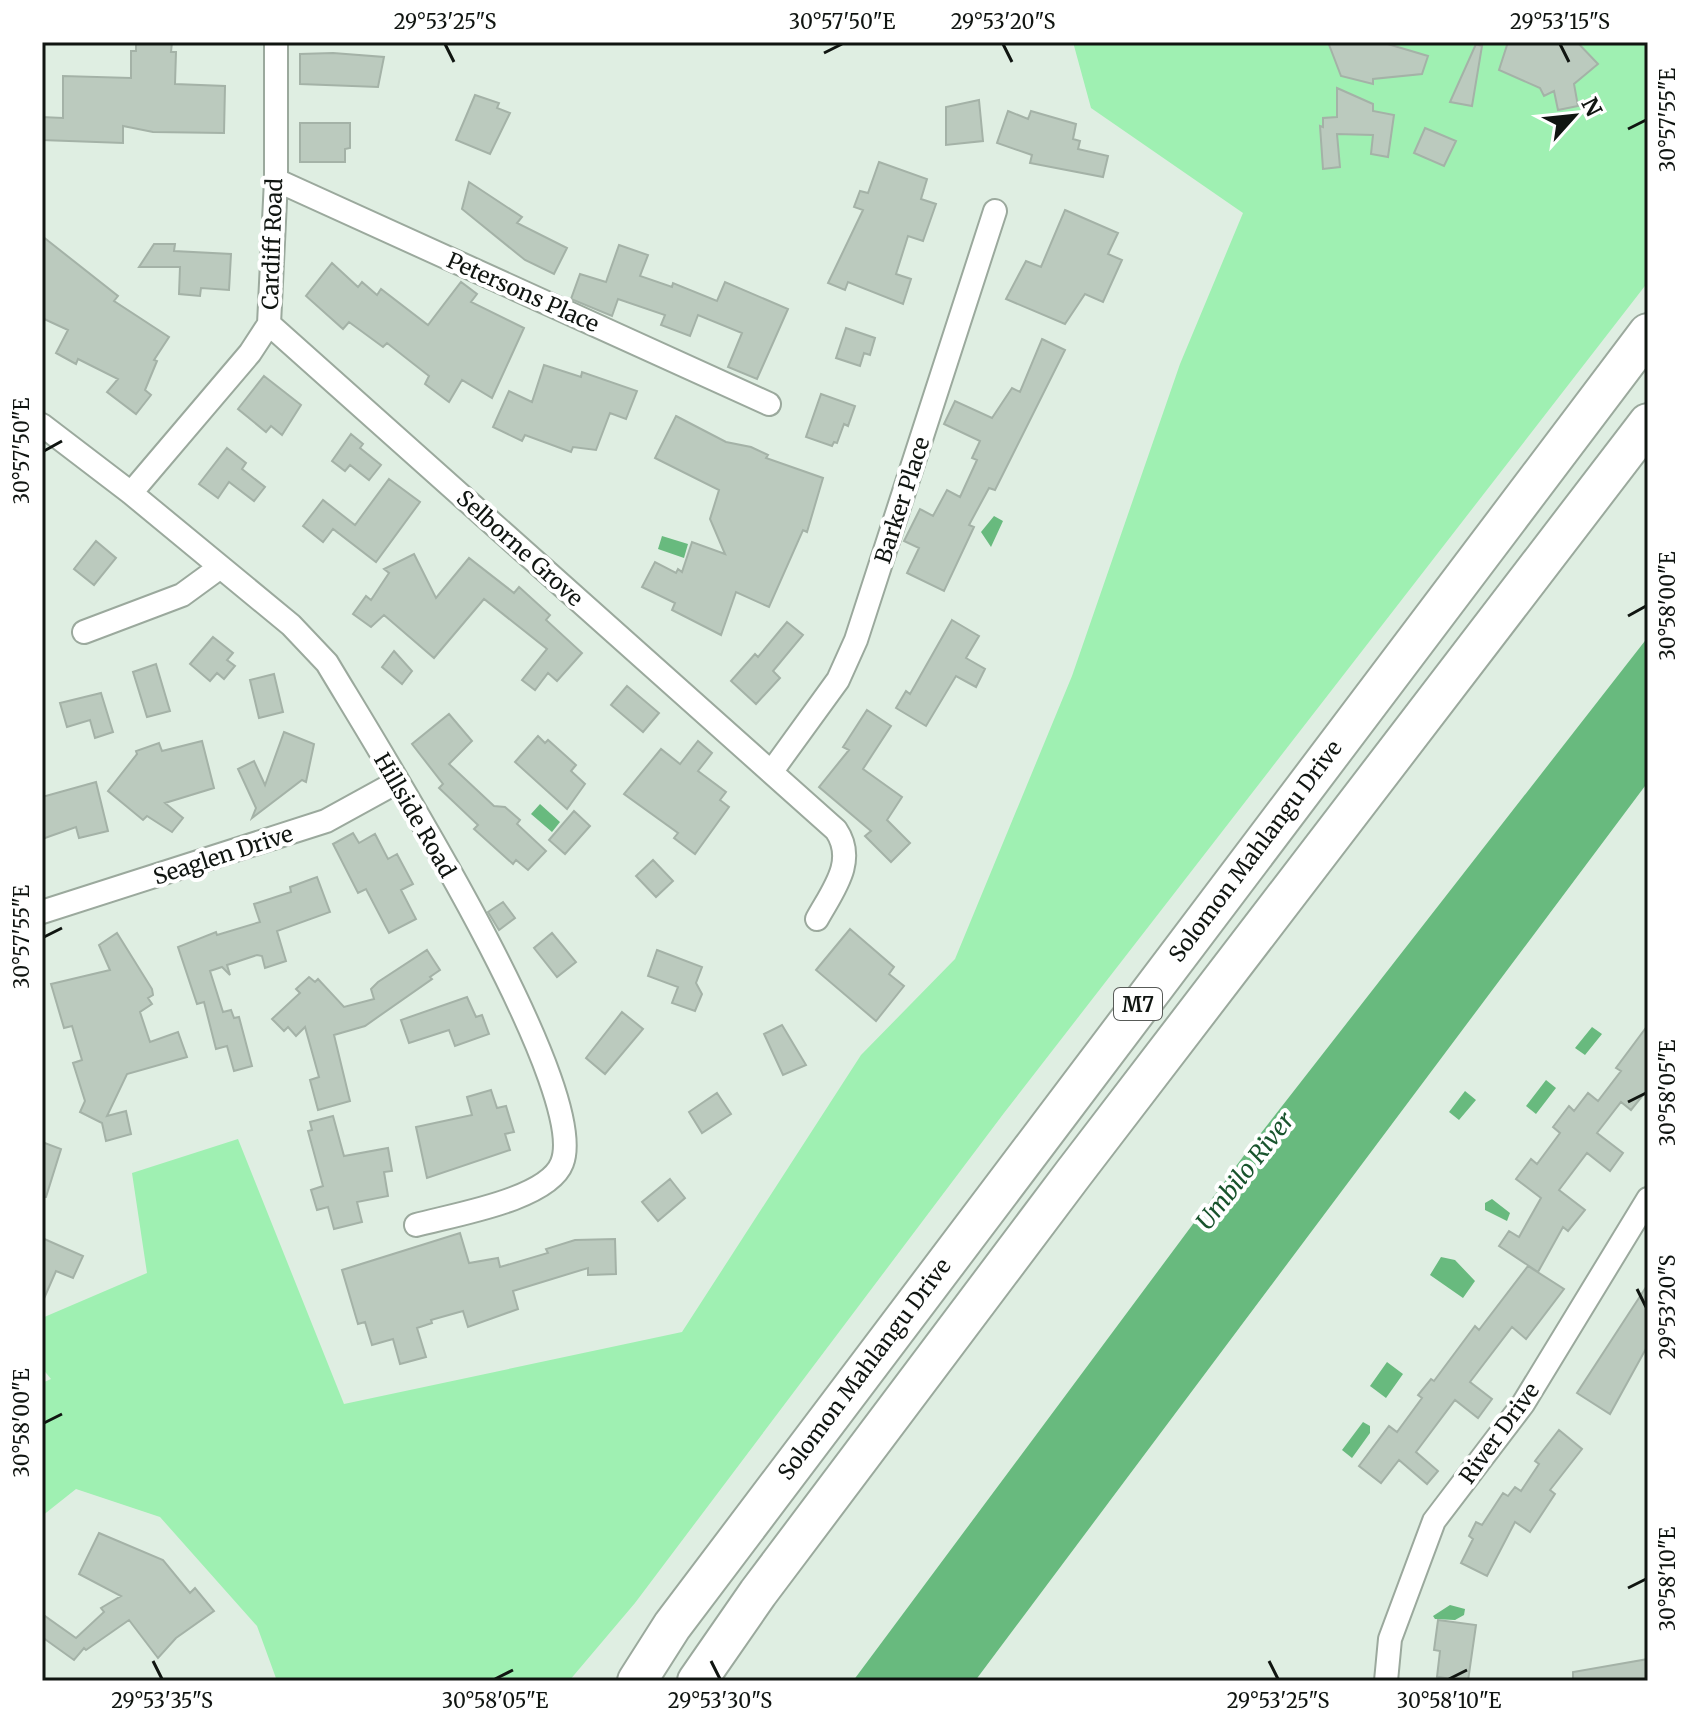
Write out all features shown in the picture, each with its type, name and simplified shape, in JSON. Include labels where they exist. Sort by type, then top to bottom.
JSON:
[{"type":"highway","name":"Solomon Mahlangu Drive","points":[[637,1681],[672,1626],[1084,1076],[1648,333]]},
{"type":"highway","name":"M7","points":[[697,1681],[758,1593],[1053,1199],[1648,423]]},
{"type":"street","name":"Cardiff Road","points":[[131,493],[250,353],[269,324],[276,180],[276,42]]},
{"type":"street","name":"Petersons Place","points":[[276,180],[769,404]]},
{"type":"street","name":"Barker Place","points":[[772,771],[838,680],[856,640],[995,211]]},
{"type":"street","name":"Selborne Grove","points":[[269,324],[772,771],[843,840],[847,855],[843,871],[817,919]]},
{"type":"street","name":"Hillside Road","points":[[42,425],[131,493],[291,625],[327,663],[524,1009],[550,1075],[565,1134],[563,1162],[550,1182],[524,1195],[416,1225]]},
{"type":"street","points":[[84,632],[182,595],[219,568]]},
{"type":"street","name":"Seaglen Drive","points":[[42,912],[315,825],[397,782]]},
{"type":"street","name":"River Drive","points":[[1386,1681],[1390,1639],[1434,1521],[1523,1404],[1648,1199]]},
{"type":"shaded area","points":[[1073,42],[1648,42],[1648,282],[1004,1113],[635,1603],[569,1681],[277,1681],[257,1626],[160,1517],[76,1489],[42,1516],[42,1383],[51,1379],[42,1368],[42,1318],[147,1273],[132,1173],[238,1139],[344,1404],[682,1332],[861,1055],[955,959],[1072,676],[1180,364],[1243,213],[1091,108]]},
{"type":"water","points":[[994,516],[1003,521],[991,547],[981,532]]},
{"type":"water","points":[[662,536],[688,544],[684,558],[658,549]]},
{"type":"water","name":"Umbilo River","points":[[1648,637],[1648,782],[975,1681],[853,1681],[1254,1142]]},
{"type":"water","points":[[540,804],[560,822],[552,832],[531,814]]},
{"type":"water","points":[[1592,1027],[1602,1034],[1585,1055],[1575,1048]]},
{"type":"water","points":[[1546,1080],[1556,1088],[1536,1114],[1526,1106]]},
{"type":"water","points":[[1465,1091],[1476,1100],[1459,1120],[1449,1112]]},
{"type":"water","points":[[1492,1199],[1510,1213],[1507,1221],[1485,1210],[1485,1203]]},
{"type":"water","points":[[1441,1257],[1455,1260],[1475,1281],[1463,1298],[1430,1275]]},
{"type":"water","points":[[1387,1362],[1403,1374],[1386,1398],[1370,1386]]},
{"type":"water","points":[[1363,1422],[1370,1426],[1370,1433],[1352,1458],[1342,1450]]},
{"type":"water","points":[[1450,1605],[1465,1609],[1464,1615],[1455,1620],[1435,1619],[1433,1616]]},
{"type":"building","points":[[136,42],[172,42],[171,52],[176,52],[175,84],[225,86],[224,133],[153,132],[123,126],[123,143],[42,140],[42,117],[63,118],[63,76],[131,78],[131,51],[136,51]]},
{"type":"building","points":[[1328,42],[1381,42],[1428,56],[1422,74],[1373,79],[1373,84],[1341,76]]},
{"type":"building","points":[[1508,42],[1577,42],[1598,64],[1574,84],[1578,106],[1558,110],[1554,91],[1544,96],[1540,88],[1499,70]]},
{"type":"building","points":[[1476,44],[1482,46],[1472,106],[1450,102]]},
{"type":"building","points":[[300,54],[384,57],[378,87],[300,84]]},
{"type":"building","points":[[1337,88],[1373,104],[1373,111],[1394,115],[1388,157],[1371,154],[1373,135],[1337,134],[1340,167],[1323,169],[1320,126],[1323,127],[1323,118],[1337,117]]},
{"type":"building","points":[[475,95],[499,103],[497,108],[510,113],[490,154],[456,140]]},
{"type":"building","points":[[979,100],[983,141],[946,145],[946,107]]},
{"type":"building","points":[[1008,111],[1028,119],[1031,111],[1076,124],[1073,139],[1080,141],[1078,149],[1108,156],[1103,177],[1030,163],[1032,155],[997,143]]},
{"type":"building","points":[[300,123],[350,123],[350,148],[345,149],[345,162],[300,162]]},
{"type":"building","points":[[1425,128],[1456,141],[1444,166],[1414,153]]},
{"type":"building","points":[[879,162],[927,179],[921,199],[936,204],[923,241],[908,236],[896,274],[911,279],[903,304],[848,282],[845,290],[828,283],[863,210],[854,207],[860,191],[868,193]]},
{"type":"building","points":[[469,182],[522,217],[517,223],[567,248],[554,274],[525,260],[462,209]]},
{"type":"building","points":[[1065,210],[1118,233],[1108,254],[1122,260],[1103,302],[1085,294],[1065,324],[1006,299],[1026,261],[1041,267]]},
{"type":"building","points":[[42,236],[118,296],[114,301],[169,337],[154,360],[157,361],[145,390],[151,395],[136,414],[107,392],[118,379],[78,359],[76,364],[56,353],[68,330],[42,318]]},
{"type":"building","points":[[154,244],[175,244],[174,251],[231,254],[229,290],[201,288],[200,296],[179,294],[180,267],[139,267]]},
{"type":"building","points":[[619,245],[648,255],[640,276],[672,287],[673,283],[717,301],[725,282],[788,309],[757,379],[728,367],[742,333],[698,315],[690,336],[661,325],[665,315],[618,299],[612,316],[571,299],[580,274],[606,282]]},
{"type":"building","points":[[332,263],[358,287],[362,282],[377,295],[381,289],[428,325],[461,282],[477,294],[471,302],[524,328],[492,398],[462,380],[449,402],[425,384],[429,376],[387,343],[383,347],[349,322],[343,329],[306,296]]},
{"type":"building","points":[[846,328],[875,338],[870,355],[864,353],[860,366],[836,358]]},
{"type":"building","points":[[1042,339],[1065,350],[995,490],[989,488],[969,525],[974,527],[944,591],[907,573],[919,548],[904,541],[920,509],[933,516],[947,490],[960,497],[977,460],[972,458],[980,441],[944,424],[955,401],[992,418],[1012,388],[1020,392]]},
{"type":"building","points":[[544,365],[581,377],[582,372],[637,391],[626,419],[610,413],[596,450],[573,447],[571,452],[525,435],[522,441],[493,427],[509,391],[532,402]]},
{"type":"building","points":[[264,376],[301,405],[282,435],[271,426],[266,432],[238,409]]},
{"type":"building","points":[[821,394],[855,406],[848,426],[844,424],[837,443],[834,442],[832,446],[806,437]]},
{"type":"building","points":[[676,416],[726,442],[751,447],[768,455],[766,458],[823,478],[807,532],[803,530],[769,607],[736,592],[721,635],[672,610],[675,603],[642,587],[655,562],[676,573],[678,569],[682,572],[692,542],[725,554],[710,519],[719,490],[655,458]]},
{"type":"building","points":[[351,434],[363,444],[360,448],[381,465],[369,480],[350,465],[345,471],[332,461]]},
{"type":"building","points":[[227,448],[246,463],[242,469],[265,487],[254,501],[229,482],[218,498],[199,484]]},
{"type":"building","points":[[389,479],[420,502],[376,562],[333,529],[323,542],[303,526],[323,500],[355,525]]},
{"type":"building","points":[[96,541],[116,558],[94,585],[74,569]]},
{"type":"building","points":[[414,554],[436,598],[469,558],[514,593],[519,587],[550,615],[546,620],[582,653],[557,681],[548,673],[535,690],[522,680],[547,649],[484,599],[434,658],[384,615],[371,627],[353,614],[366,596],[371,600],[389,573],[384,569]]},
{"type":"building","points":[[952,620],[979,636],[966,658],[985,669],[976,687],[956,676],[926,726],[896,708],[906,691],[910,694]]},
{"type":"building","points":[[787,622],[803,635],[773,671],[780,678],[756,704],[731,681],[755,654],[758,657]]},
{"type":"building","points":[[213,637],[233,653],[227,660],[235,666],[224,679],[217,673],[210,681],[190,664]]},
{"type":"building","points":[[394,651],[412,671],[402,684],[382,667]]},
{"type":"building","points":[[156,664],[170,711],[147,717],[133,672]]},
{"type":"building","points":[[274,674],[283,712],[259,718],[250,680]]},
{"type":"building","points":[[627,686],[659,713],[643,732],[611,705]]},
{"type":"building","points":[[101,693],[113,732],[95,738],[90,720],[67,727],[60,703]]},
{"type":"building","points":[[867,710],[891,726],[863,769],[902,797],[887,820],[910,843],[891,862],[865,836],[871,831],[819,787],[849,750],[843,747]]},
{"type":"building","points":[[449,714],[472,741],[449,764],[494,806],[505,807],[520,820],[517,824],[546,851],[528,870],[516,860],[513,864],[474,829],[478,825],[439,788],[443,784],[412,744]]},
{"type":"building","points":[[284,732],[314,744],[306,782],[302,780],[252,818],[256,808],[238,769],[254,761],[265,785]]},
{"type":"building","points":[[538,736],[545,743],[548,740],[576,765],[571,771],[585,784],[567,809],[515,762]]},
{"type":"building","points":[[202,741],[214,788],[165,803],[183,818],[172,832],[147,816],[143,820],[108,791],[137,754],[136,751],[159,743],[162,751]]},
{"type":"building","points":[[698,741],[712,753],[698,771],[726,792],[720,800],[729,807],[695,854],[674,838],[678,833],[624,794],[661,749],[680,764]]},
{"type":"building","points":[[96,782],[108,831],[79,838],[76,827],[42,839],[42,797]]},
{"type":"building","points":[[574,811],[590,826],[565,854],[549,840]]},
{"type":"building","points":[[353,833],[359,843],[375,834],[388,859],[397,854],[413,884],[401,890],[416,919],[389,933],[366,889],[358,893],[333,844]]},
{"type":"building","points":[[653,860],[673,881],[656,897],[636,876]]},
{"type":"building","points":[[317,877],[330,912],[277,931],[286,961],[265,968],[262,956],[257,955],[227,965],[230,975],[222,967],[210,971],[223,1012],[231,1010],[234,1018],[239,1017],[252,1066],[234,1071],[227,1046],[216,1049],[204,1002],[197,1004],[178,947],[216,932],[217,935],[260,922],[254,904],[291,892],[290,887]]},
{"type":"building","points":[[503,902],[515,918],[499,930],[488,912]]},
{"type":"building","points":[[850,929],[894,967],[889,974],[904,986],[876,1021],[816,970]]},
{"type":"building","points":[[117,933],[152,989],[153,995],[148,998],[152,1004],[140,1012],[150,1042],[178,1032],[187,1057],[127,1074],[107,1116],[126,1111],[131,1134],[106,1141],[102,1123],[80,1112],[85,1101],[73,1063],[82,1060],[72,1026],[64,1028],[51,984],[110,970],[99,945]]},
{"type":"building","points":[[552,933],[576,962],[557,977],[534,948]]},
{"type":"building","points":[[427,950],[440,970],[430,977],[432,979],[365,1026],[334,1035],[350,1101],[318,1110],[310,1080],[319,1077],[305,1027],[296,1036],[288,1027],[284,1031],[272,1019],[300,993],[296,989],[309,977],[315,982],[318,979],[344,1007],[374,999],[371,989],[378,982]]},
{"type":"building","points":[[657,950],[702,967],[696,983],[702,994],[695,1011],[672,1003],[678,987],[648,976]]},
{"type":"building","points":[[467,997],[476,1017],[482,1015],[489,1034],[455,1046],[449,1030],[409,1043],[401,1020]]},
{"type":"building","points":[[622,1012],[643,1029],[605,1074],[586,1058]]},
{"type":"building","points":[[782,1025],[806,1065],[783,1075],[764,1034]]},
{"type":"building","points":[[1648,1025],[1648,1089],[1631,1110],[1621,1102],[1597,1133],[1623,1153],[1610,1171],[1587,1153],[1559,1190],[1585,1210],[1568,1231],[1563,1227],[1538,1272],[1499,1246],[1509,1231],[1519,1237],[1541,1198],[1516,1179],[1531,1159],[1537,1164],[1560,1133],[1553,1127],[1569,1106],[1574,1111],[1588,1093],[1598,1101],[1621,1071],[1616,1068]]},
{"type":"building","points":[[491,1090],[497,1108],[506,1106],[514,1132],[505,1134],[510,1150],[427,1178],[416,1127],[472,1115],[467,1097]]},
{"type":"building","points":[[717,1093],[731,1114],[702,1133],[689,1112]]},
{"type":"building","points":[[333,1116],[344,1156],[388,1148],[392,1171],[384,1172],[388,1196],[357,1202],[362,1222],[334,1229],[328,1207],[317,1210],[311,1190],[323,1186],[308,1131],[312,1130],[310,1122]]},
{"type":"building","points":[[42,1142],[61,1149],[46,1197],[42,1197]]},
{"type":"building","points":[[670,1179],[685,1198],[658,1221],[642,1202]]},
{"type":"building","points":[[460,1233],[469,1263],[498,1258],[500,1267],[548,1253],[546,1249],[575,1240],[615,1239],[616,1274],[588,1275],[588,1268],[513,1291],[518,1309],[468,1327],[463,1311],[431,1320],[432,1323],[417,1328],[426,1357],[400,1364],[393,1339],[372,1345],[365,1322],[358,1324],[342,1270]]},
{"type":"building","points":[[42,1238],[83,1256],[73,1278],[56,1271],[42,1303]]},
{"type":"building","points":[[1528,1266],[1564,1289],[1526,1339],[1512,1327],[1470,1382],[1492,1399],[1478,1418],[1455,1400],[1416,1452],[1438,1471],[1427,1484],[1399,1460],[1381,1483],[1359,1466],[1389,1426],[1397,1432],[1422,1398],[1418,1395],[1431,1379],[1434,1381],[1475,1326],[1479,1330]]},
{"type":"building","points":[[1648,1284],[1648,1345],[1610,1414],[1577,1393]]},
{"type":"building","points":[[1559,1430],[1582,1449],[1550,1490],[1555,1494],[1530,1532],[1515,1522],[1487,1576],[1461,1563],[1473,1539],[1469,1536],[1476,1522],[1482,1525],[1503,1493],[1508,1496],[1515,1487],[1521,1491],[1539,1464],[1535,1461]]},
{"type":"building","points":[[99,1533],[163,1560],[190,1593],[195,1588],[214,1611],[176,1638],[158,1658],[129,1620],[86,1650],[84,1648],[74,1660],[42,1637],[42,1614],[76,1638],[104,1612],[101,1608],[121,1596],[79,1574]]},
{"type":"building","points":[[1438,1620],[1476,1625],[1468,1681],[1437,1677],[1440,1651],[1434,1650]]},
{"type":"building","points":[[1648,1659],[1648,1681],[1573,1681],[1573,1672]]}]
